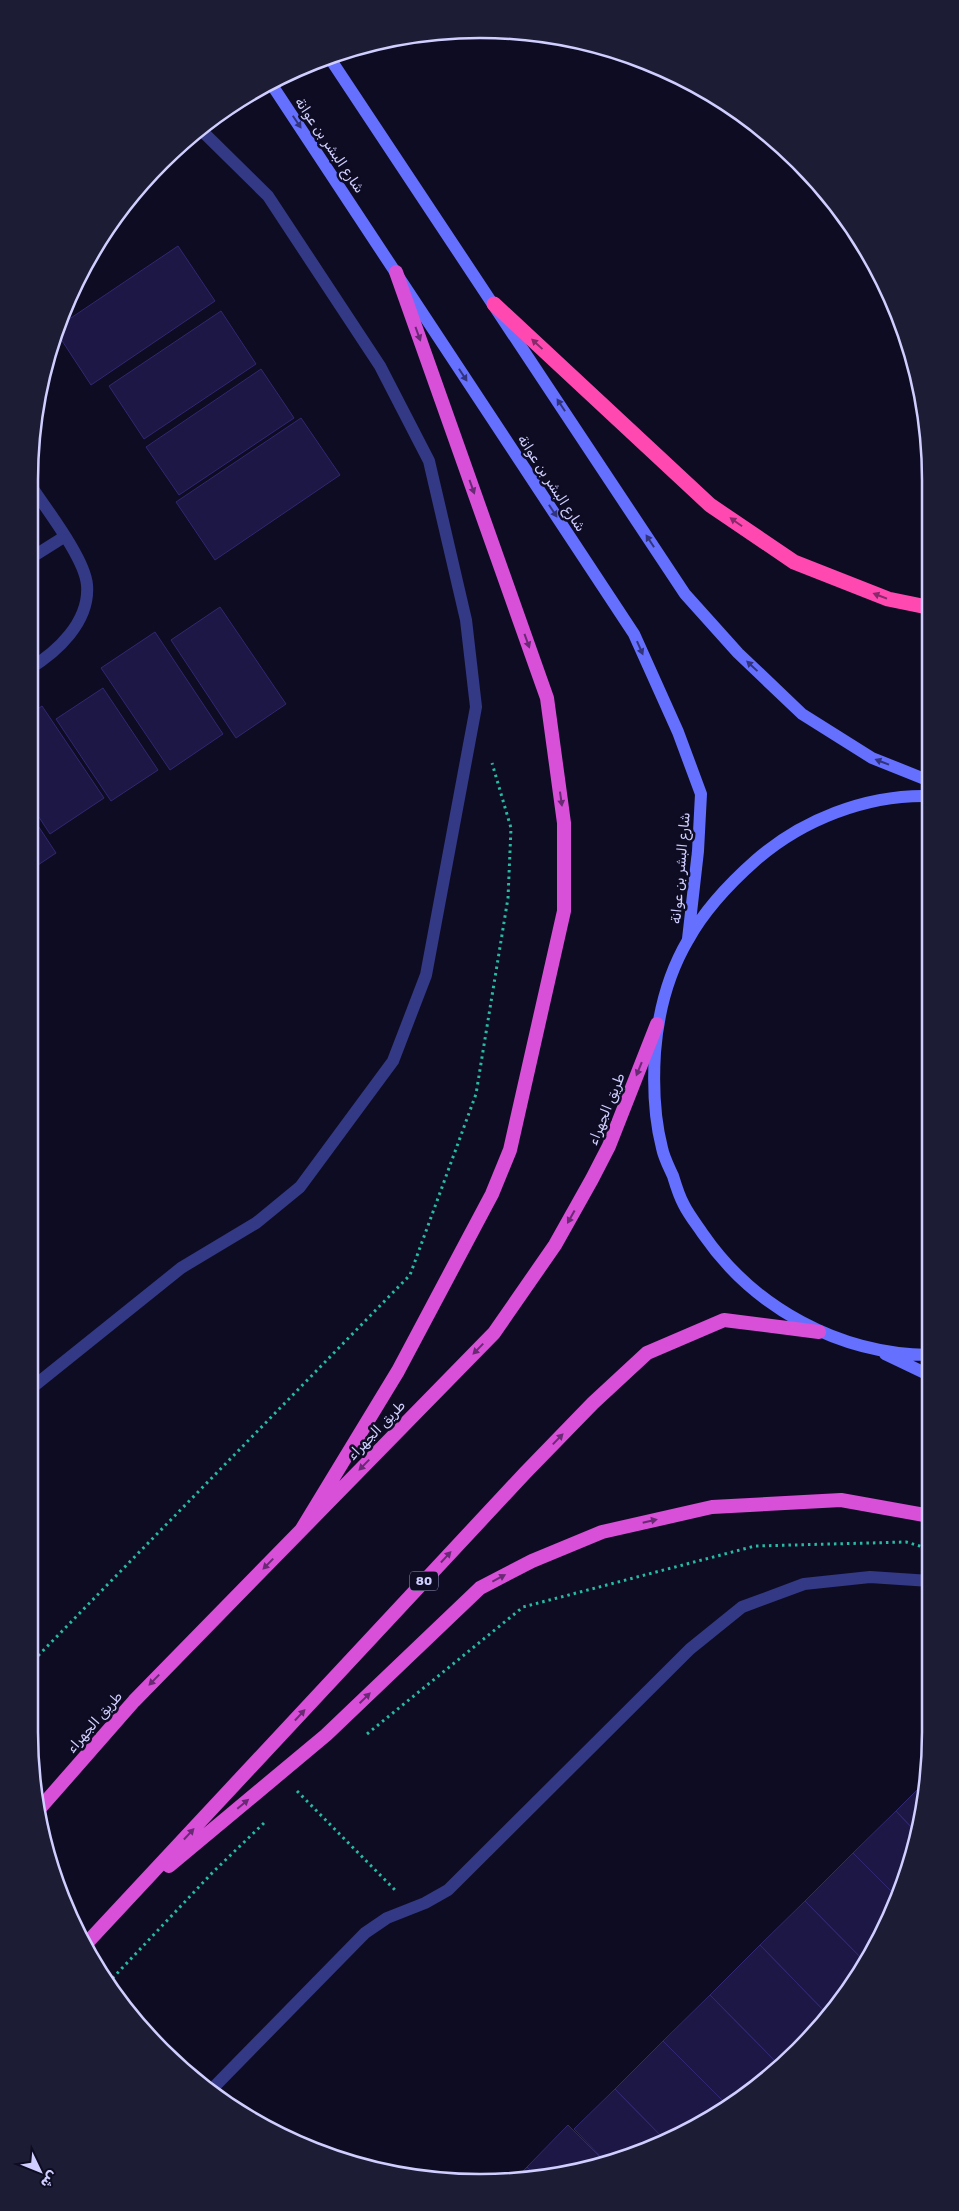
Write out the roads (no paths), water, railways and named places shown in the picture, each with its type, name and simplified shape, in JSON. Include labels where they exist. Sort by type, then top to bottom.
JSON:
[{"type":"highway","points":[[302,1529],[398,1370],[492,1194],[510,1150],[564,911],[564,823],[547,698],[396,272]]},
{"type":"highway","points":[[494,304],[710,504],[794,562],[888,599],[922,606]]},
{"type":"highway","name":"طريق الجهراء","points":[[44,1804],[134,1701],[494,1333],[555,1245],[592,1179],[609,1146],[657,1024]]},
{"type":"highway","name":"80","points":[[90,1940],[524,1473],[593,1402],[646,1353],[724,1320],[819,1332]]},
{"type":"highway","points":[[125,1903],[326,1735],[480,1588],[532,1561],[602,1532],[712,1506],[841,1500],[922,1515]]},
{"type":"main road","points":[[333,63],[684,594],[738,653],[802,714],[872,758],[922,778]]},
{"type":"main road","name":"شارع البشر بن عوانة","points":[[274,88],[634,634],[678,732],[701,794],[698,852],[688,939]]},
{"type":"main road","name":"80","points":[[922,796],[902,796],[837,811],[777,842],[727,885],[688,939],[670,981],[657,1024],[653,1086],[662,1148],[684,1206],[719,1258],[765,1300],[819,1332],[876,1350],[922,1354]]},
{"type":"main road","points":[[876,1350],[922,1372]]},
{"type":"street","points":[[38,1383],[181,1268],[256,1223],[300,1187],[393,1062],[426,975],[476,707],[466,620],[429,462],[380,366],[268,196],[205,133]]},
{"type":"street","points":[[38,496],[82,567],[87,585],[85,602],[70,634],[46,658],[38,663]]},
{"type":"street","points":[[38,553],[64,537]]},
{"type":"street","points":[[215,2086],[365,1933],[387,1918],[437,1897],[458,1881],[690,1649],[742,1607],[804,1584],[870,1577],[922,1580]]}]
